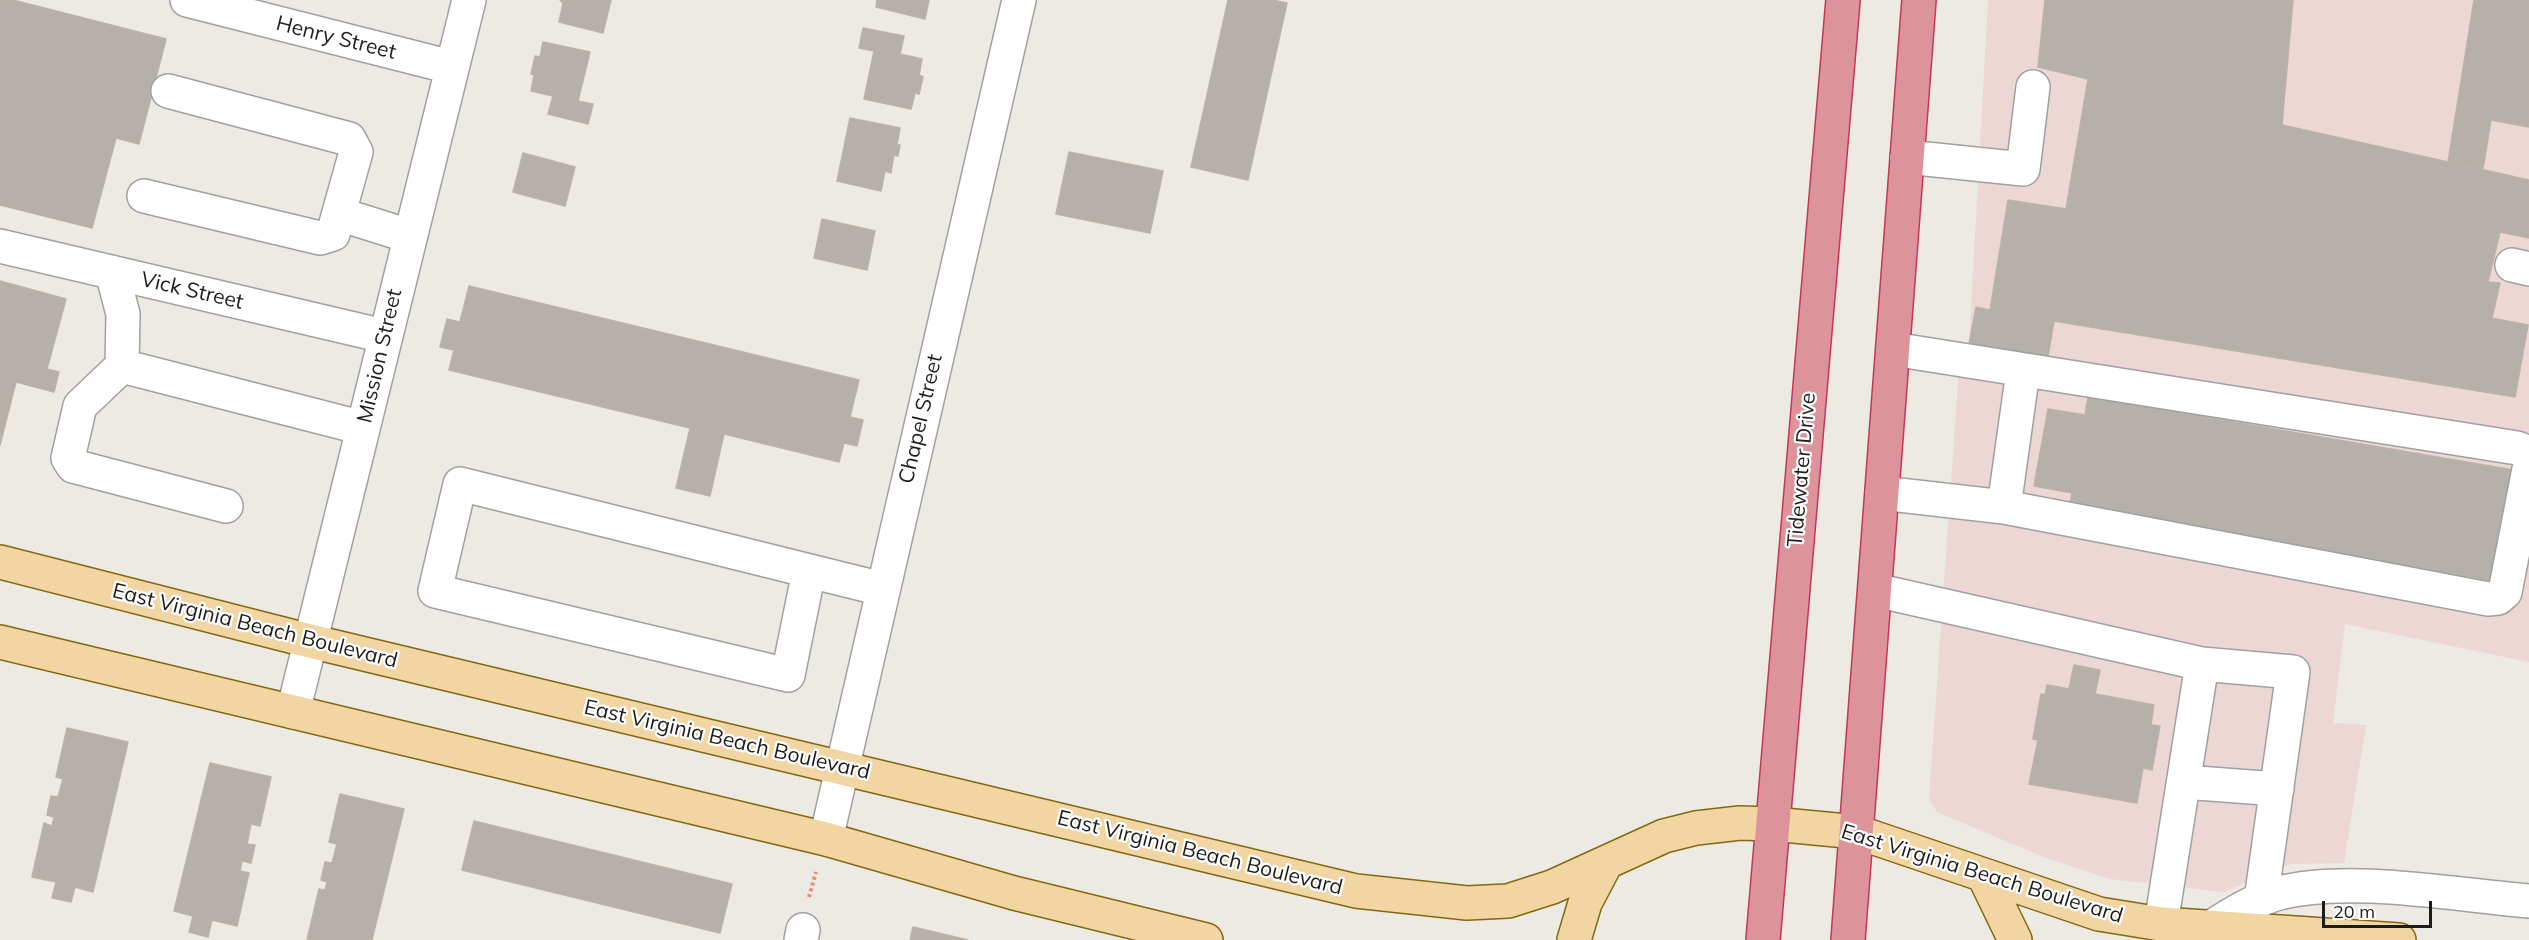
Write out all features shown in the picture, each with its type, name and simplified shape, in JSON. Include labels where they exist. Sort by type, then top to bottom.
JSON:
[{"type":"highway","name":"Tidewater Drive","points":[[1763,940],[1843,0]]},
{"type":"highway","points":[[1848,940],[1919,0]]},
{"type":"main road","name":"East Virginia Beach Boulevard","points":[[0,562],[310,641],[842,766],[1356,891],[1467,903],[1508,901],[1552,887],[1640,845],[1696,828],[1740,823],[1773,824],[1857,832],[2099,914],[2161,924],[2399,940]]},
{"type":"main road","points":[[0,642],[826,838],[1014,892],[1206,940]]},
{"type":"main road","points":[[1574,940],[1585,903],[1606,863]]},
{"type":"main road","points":[[1984,876],[2015,940]]},
{"type":"street","name":"Henry Street","points":[[187,0],[451,67]]},
{"type":"street","name":"Mission Street","points":[[293,712],[384,336],[469,0]]},
{"type":"street","name":"Chapel Street","points":[[826,838],[1019,0]]},
{"type":"street","points":[[1907,157],[2022,169],[2033,87]]},
{"type":"street","points":[[144,196],[320,238],[333,234],[356,152],[349,139],[168,91]]},
{"type":"street","points":[[339,214],[409,236]]},
{"type":"street","name":"Vick Street","points":[[0,246],[384,336]]},
{"type":"street","points":[[112,272],[123,314],[122,366],[80,406],[68,458],[73,466],[226,506]]},
{"type":"street","points":[[1893,349],[2517,448],[2527,452],[2529,457]]},
{"type":"street","points":[[122,366],[363,428]]},
{"type":"street","points":[[2004,507],[2023,371]]},
{"type":"street","points":[[1882,493],[2004,507],[2488,599],[2498,598],[2505,592],[2529,469]]},
{"type":"street","points":[[809,571],[788,675],[435,591],[460,484],[882,589]]},
{"type":"street","points":[[1875,590],[2202,664],[2293,672],[2261,900]]},
{"type":"street","points":[[2161,924],[2202,664]]},
{"type":"street","points":[[2184,782],[2277,789]]},
{"type":"street","points":[[2210,927],[2279,893],[2321,886],[2364,886],[2528,896]]},
{"type":"path","points":[[802,935],[810,893],[826,838]]},
{"type":"shaded area","points":[[1988,0],[2529,0],[2529,662],[2345,624],[2333,723],[2366,725],[2344,863],[2290,864],[2224,892],[2110,879],[2041,856],[1937,812],[1929,798],[1959,368],[1969,345]]},
{"type":"building","points":[[0,0],[13,0],[166,39],[139,144],[116,138],[92,228],[0,205]]},
{"type":"building","points":[[560,0],[611,0],[603,33],[559,22],[563,3]]},
{"type":"building","points":[[877,0],[929,0],[925,19],[876,7]]},
{"type":"building","points":[[1228,0],[1272,0],[1287,3],[1248,180],[1191,167]]},
{"type":"building","points":[[2045,0],[2293,0],[2282,125],[2529,180],[2529,238],[2500,232],[2488,282],[2500,283],[2492,318],[2528,325],[2515,397],[2054,321],[2048,357],[1969,344],[1976,307],[1990,310],[2008,200],[2066,209],[2088,79],[2038,67]]},
{"type":"building","points":[[2474,0],[2529,0],[2529,127],[2491,120],[2483,169],[2448,162]]},
{"type":"building","points":[[863,28],[904,36],[900,54],[922,59],[919,75],[923,77],[919,94],[915,93],[911,109],[864,99],[874,51],[859,48]]},
{"type":"building","points":[[543,42],[590,52],[578,101],[593,104],[588,124],[548,114],[553,96],[531,91],[534,75],[531,74],[535,56],[540,57]]},
{"type":"building","points":[[850,118],[900,128],[898,156],[894,155],[891,173],[885,171],[881,191],[837,181]]},
{"type":"building","points":[[1069,152],[1163,171],[1150,233],[1056,214]]},
{"type":"building","points":[[523,153],[575,167],[565,206],[513,192]]},
{"type":"building","points":[[822,219],[875,231],[867,270],[814,258]]},
{"type":"building","points":[[0,281],[66,299],[47,369],[59,372],[54,392],[16,382],[0,445]]},
{"type":"building","points":[[469,286],[859,380],[850,417],[863,420],[857,446],[844,443],[839,462],[724,434],[710,496],[676,488],[690,428],[449,370],[454,350],[440,347],[447,319],[460,322]]},
{"type":"building","points":[[2088,397],[2513,470],[2494,581],[2069,509],[2072,493],[2034,486],[2048,409],[2085,415]]},
{"type":"building","points":[[2074,665],[2100,670],[2095,694],[2154,705],[2151,725],[2160,726],[2152,770],[2143,768],[2137,803],[2029,784],[2038,740],[2033,739],[2041,694],[2045,695],[2047,685],[2069,689]]},
{"type":"building","points":[[67,728],[128,742],[93,892],[75,887],[71,902],[52,898],[56,882],[32,877],[44,823],[52,826],[54,817],[47,815],[51,796],[58,797],[63,779],[56,777]]},
{"type":"building","points":[[210,763],[271,777],[260,826],[251,824],[247,844],[255,845],[251,863],[242,861],[240,871],[249,873],[237,926],[212,920],[208,937],[189,932],[193,916],[174,911]]},
{"type":"building","points":[[340,794],[404,809],[372,940],[307,940],[319,889],[325,890],[327,882],[321,880],[325,862],[332,863],[337,844],[329,842]]},
{"type":"building","points":[[474,821],[732,884],[720,933],[462,870]]},
{"type":"building","points":[[913,927],[968,940],[910,940]]}]
